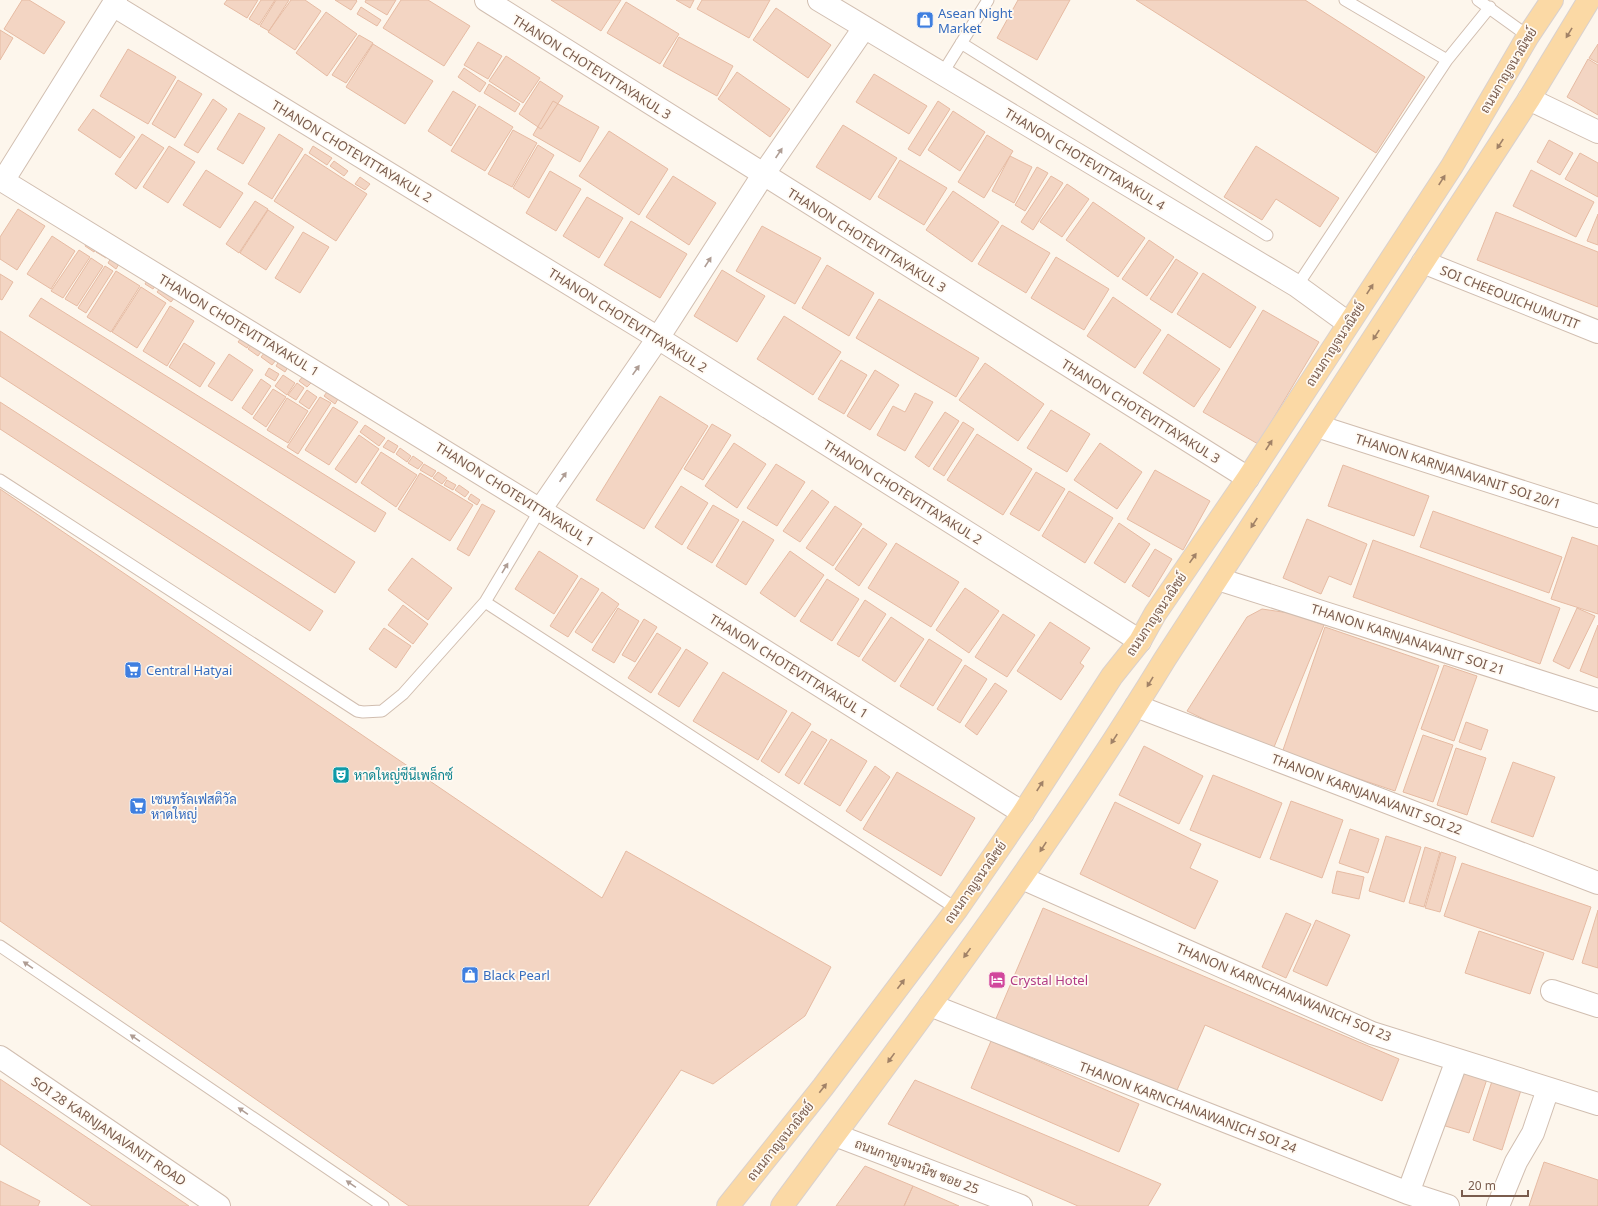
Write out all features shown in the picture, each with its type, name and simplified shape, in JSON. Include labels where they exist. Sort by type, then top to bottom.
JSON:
[{"type":"main road","name":"ถนนกาญจนวณิชย์","points":[[728,1206],[823,1087],[957,908],[1023,813],[1112,676],[1140,641],[1155,614],[1248,478],[1452,166],[1528,36],[1552,0]]},
{"type":"main road","points":[[782,1206],[1022,878],[1136,706],[1165,659],[1529,99],[1589,0]]},
{"type":"main road","points":[[1248,478],[1276,490]]},
{"type":"main road","points":[[1140,641],[1165,659]]},
{"type":"street","name":"THANON CHOTEVITTAYAKUL 3","points":[[486,0],[1248,478]]},
{"type":"street","name":"THANON CHOTEVITTAYAKUL 4","points":[[819,0],[1298,286],[1348,324]]},
{"type":"street","points":[[2,180],[114,3]]},
{"type":"street","name":"THANON CHOTEVITTAYAKUL 2","points":[[114,3],[658,338],[1140,641]]},
{"type":"street","points":[[540,510],[658,338],[763,175],[864,28]]},
{"type":"street","points":[[1529,99],[1598,132]]},
{"type":"street","name":"THANON CHOTEVITTAYAKUL 1","points":[[2,180],[540,510],[1023,813]]},
{"type":"street","name":"SOI CHEEOUICHUMUTIT","points":[[1423,262],[1598,332]]},
{"type":"street","name":"THANON KARNJANAVANIT SOI 20/1","points":[[1317,426],[1598,516]]},
{"type":"street","name":"THANON KARNJANAVANIT SOI 21","points":[[1218,579],[1598,700]]},
{"type":"street","name":"THANON KARNJANAVANIT SOI 22","points":[[1136,706],[1598,883]]},
{"type":"street","name":"THANON KARNCHANAWANICH SOI 23","points":[[1022,878],[1372,1033],[1598,1104]]},
{"type":"street","points":[[1552,990],[1598,1006]]},
{"type":"street","name":"THANON KARNCHANAWANICH SOI 24","points":[[930,1005],[1408,1193],[1448,1206]]},
{"type":"street","name":"SOI 28 KARNJANAVANIT ROAD","points":[[0,1056],[219,1206]]},
{"type":"street","points":[[1408,1193],[1457,1060]]},
{"type":"street","points":[[1498,1206],[1516,1162],[1533,1133],[1548,1089]]},
{"type":"street","name":"ถนนกาญจนวนิช ซอย 25","points":[[835,1135],[1021,1206]]},
{"type":"lane","points":[[942,74],[988,0]]},
{"type":"lane","points":[[1345,0],[1447,60]]},
{"type":"lane","points":[[1478,0],[1490,7],[1528,36]]},
{"type":"lane","points":[[1298,286],[1447,60],[1490,7]]},
{"type":"lane","points":[[961,43],[1266,235]]},
{"type":"lane","points":[[0,480],[357,711],[363,712],[382,711],[403,694],[485,602],[540,510]]},
{"type":"lane","points":[[485,602],[957,908]]},
{"type":"lane","points":[[0,946],[383,1206]]},
{"type":"building","points":[[22,0],[29,0],[65,22],[44,54],[4,29]]},
{"type":"building","points":[[227,0],[258,0],[247,18],[224,4]]},
{"type":"building","points":[[261,0],[275,0],[259,25],[249,19]]},
{"type":"building","points":[[276,0],[289,0],[269,31],[260,26]]},
{"type":"building","points":[[291,0],[305,0],[321,11],[295,50],[268,32]]},
{"type":"building","points":[[335,0],[356,0],[357,1],[351,10]]},
{"type":"building","points":[[366,0],[396,0],[387,15],[365,2]]},
{"type":"building","points":[[401,0],[428,0],[470,26],[444,66],[383,28]]},
{"type":"building","points":[[551,0],[621,0],[601,31]]},
{"type":"building","points":[[676,0],[694,0],[690,8]]},
{"type":"building","points":[[702,0],[770,0],[749,38],[697,9]]},
{"type":"building","points":[[1018,0],[1070,0],[1037,60],[997,38]]},
{"type":"building","points":[[1136,0],[1305,0],[1425,77],[1376,153]]},
{"type":"building","points":[[626,2],[679,34],[660,64],[607,33]]},
{"type":"building","points":[[361,7],[381,20],[377,26],[357,14]]},
{"type":"building","points":[[776,8],[831,45],[808,78],[753,40]]},
{"type":"building","points":[[326,12],[357,34],[327,76],[296,53]]},
{"type":"building","points":[[0,30],[13,38],[0,60]]},
{"type":"building","points":[[359,35],[373,43],[346,83],[332,75]]},
{"type":"building","points":[[679,37],[733,66],[717,96],[663,66]]},
{"type":"building","points":[[478,42],[502,56],[488,79],[464,65]]},
{"type":"building","points":[[373,44],[433,81],[405,124],[346,87]]},
{"type":"building","points":[[1598,44],[1598,63],[1589,58]]},
{"type":"building","points":[[128,49],[176,77],[148,124],[100,96]]},
{"type":"building","points":[[506,56],[540,78],[523,103],[489,81]]},
{"type":"building","points":[[1588,59],[1598,65],[1598,115],[1567,97]]},
{"type":"building","points":[[464,68],[486,83],[480,92],[458,77]]},
{"type":"building","points":[[737,72],[790,109],[770,137],[718,99]]},
{"type":"building","points":[[874,74],[927,106],[909,134],[856,102]]},
{"type":"building","points":[[178,80],[202,94],[175,138],[152,124]]},
{"type":"building","points":[[540,81],[563,96],[541,129],[519,114]]},
{"type":"building","points":[[489,84],[520,104],[515,112],[484,93]]},
{"type":"building","points":[[453,91],[476,105],[451,146],[428,131]]},
{"type":"building","points":[[213,99],[227,109],[198,153],[184,145]]},
{"type":"building","points":[[553,101],[599,127],[580,162],[533,135]]},
{"type":"building","points":[[938,101],[950,109],[920,156],[908,149]]},
{"type":"building","points":[[479,106],[513,127],[485,171],[451,151]]},
{"type":"building","points":[[93,109],[135,137],[120,158],[78,130]]},
{"type":"building","points":[[953,111],[985,132],[960,171],[928,150]]},
{"type":"building","points":[[239,113],[265,128],[243,164],[217,149]]},
{"type":"building","points":[[843,125],[897,158],[870,200],[816,167]]},
{"type":"building","points":[[513,130],[537,143],[512,187],[488,174]]},
{"type":"building","points":[[609,131],[668,169],[639,215],[579,176]]},
{"type":"building","points":[[142,134],[164,148],[136,189],[115,174]]},
{"type":"building","points":[[279,134],[303,149],[272,199],[248,184]]},
{"type":"building","points":[[987,135],[1013,151],[984,198],[958,182]]},
{"type":"building","points":[[1549,140],[1573,153],[1560,175],[1537,162]]},
{"type":"building","points":[[538,145],[554,155],[529,198],[513,188]]},
{"type":"building","points":[[169,146],[195,162],[168,203],[143,187]]},
{"type":"building","points":[[313,146],[332,158],[327,165],[309,153]]},
{"type":"building","points":[[1256,146],[1339,198],[1320,227],[1276,199],[1262,220],[1224,197]]},
{"type":"building","points":[[1580,153],[1598,163],[1598,197],[1565,179]]},
{"type":"building","points":[[305,154],[367,194],[336,241],[274,201]]},
{"type":"building","points":[[1010,156],[1032,167],[1014,203],[992,191]]},
{"type":"building","points":[[900,160],[947,188],[924,225],[878,197]]},
{"type":"building","points":[[334,161],[348,171],[344,176],[330,166]]},
{"type":"building","points":[[1037,167],[1048,173],[1025,211],[1015,205]]},
{"type":"building","points":[[206,170],[243,193],[220,228],[183,205]]},
{"type":"building","points":[[1531,170],[1594,202],[1576,237],[1513,206]]},
{"type":"building","points":[[550,171],[581,189],[556,231],[526,213]]},
{"type":"building","points":[[673,176],[716,203],[689,245],[646,217]]},
{"type":"building","points":[[1051,176],[1063,183],[1033,230],[1021,222]]},
{"type":"building","points":[[360,177],[370,184],[365,190],[355,184]]},
{"type":"building","points":[[1067,184],[1089,199],[1062,237],[1040,222]]},
{"type":"building","points":[[953,191],[999,222],[972,262],[926,230]]},
{"type":"building","points":[[587,197],[623,218],[599,258],[563,236]]},
{"type":"building","points":[[255,201],[268,209],[239,253],[226,244]]},
{"type":"building","points":[[1093,202],[1145,238],[1118,277],[1066,240]]},
{"type":"building","points":[[18,209],[45,226],[17,270],[0,259],[0,237]]},
{"type":"building","points":[[268,210],[294,227],[266,270],[240,253]]},
{"type":"building","points":[[1496,212],[1598,252],[1598,307],[1477,260]]},
{"type":"building","points":[[1598,214],[1598,245],[1587,241]]},
{"type":"building","points":[[631,221],[687,254],[660,298],[604,265]]},
{"type":"building","points":[[1002,225],[1050,253],[1026,293],[978,264]]},
{"type":"building","points":[[762,226],[821,258],[795,304],[736,271]]},
{"type":"building","points":[[303,232],[329,247],[300,293],[275,278]]},
{"type":"building","points":[[52,236],[75,251],[51,289],[27,274]]},
{"type":"building","points":[[1149,240],[1174,257],[1147,296],[1122,279]]},
{"type":"building","points":[[88,241],[97,247],[94,252],[85,246]]},
{"type":"building","points":[[99,247],[109,254],[106,258],[96,252]]},
{"type":"building","points":[[79,250],[90,257],[63,298],[51,291]]},
{"type":"building","points":[[1056,257],[1109,289],[1084,330],[1031,298]]},
{"type":"building","points":[[91,258],[103,266],[77,306],[65,299]]},
{"type":"building","points":[[111,258],[119,264],[116,269],[108,263]]},
{"type":"building","points":[[1176,259],[1198,273],[1172,313],[1150,299]]},
{"type":"building","points":[[827,265],[874,293],[849,336],[802,308]]},
{"type":"building","points":[[105,266],[113,271],[86,313],[78,308]]},
{"type":"building","points":[[722,270],[765,296],[737,342],[694,316]]},
{"type":"building","points":[[116,271],[140,286],[111,332],[87,317]]},
{"type":"building","points":[[1203,273],[1256,307],[1230,348],[1177,314]]},
{"type":"building","points":[[0,274],[13,282],[2,300],[0,299]]},
{"type":"building","points":[[148,279],[156,285],[153,289],[145,284]]},
{"type":"building","points":[[141,287],[166,303],[137,348],[112,332]]},
{"type":"building","points":[[161,287],[175,297],[171,302],[157,292]]},
{"type":"building","points":[[1113,297],[1161,330],[1135,368],[1087,336]]},
{"type":"building","points":[[41,298],[386,513],[375,532],[29,316]]},
{"type":"building","points":[[879,299],[979,358],[956,397],[856,338]]},
{"type":"building","points":[[170,306],[194,321],[167,366],[143,351]]},
{"type":"building","points":[[1263,310],[1319,342],[1258,444],[1203,412]]},
{"type":"building","points":[[784,316],[841,352],[813,395],[757,359]]},
{"type":"building","points":[[0,331],[355,562],[335,593],[0,376]]},
{"type":"building","points":[[1168,334],[1220,369],[1194,407],[1143,373]]},
{"type":"building","points":[[241,338],[250,343],[247,348],[238,342]]},
{"type":"building","points":[[184,343],[215,363],[200,387],[169,367]]},
{"type":"building","points":[[251,345],[261,352],[258,356],[248,349]]},
{"type":"building","points":[[265,352],[276,360],[272,365],[261,357]]},
{"type":"building","points":[[229,354],[253,370],[232,401],[208,386]]},
{"type":"building","points":[[841,360],[867,375],[844,414],[818,399]]},
{"type":"building","points":[[279,361],[288,367],[285,372],[276,366]]},
{"type":"building","points":[[985,363],[1044,404],[1018,441],[959,400]]},
{"type":"building","points":[[269,368],[279,374],[275,381],[265,375]]},
{"type":"building","points":[[875,370],[899,385],[870,430],[847,416]]},
{"type":"building","points":[[283,375],[295,383],[287,395],[275,386]]},
{"type":"building","points":[[304,375],[312,382],[307,387],[299,381]]},
{"type":"building","points":[[261,379],[271,386],[252,415],[242,408]]},
{"type":"building","points":[[297,383],[304,388],[296,400],[288,395]]},
{"type":"building","points":[[273,389],[286,397],[266,427],[253,418]]},
{"type":"building","points":[[307,390],[317,397],[309,409],[299,402]]},
{"type":"building","points":[[327,392],[338,399],[335,404],[324,396]]},
{"type":"building","points":[[915,393],[933,402],[905,451],[877,435],[893,406],[905,412]]},
{"type":"building","points":[[660,396],[708,426],[644,529],[596,500]]},
{"type":"building","points":[[320,397],[331,403],[298,454],[287,447]]},
{"type":"building","points":[[287,398],[308,411],[288,443],[267,430]]},
{"type":"building","points":[[0,402],[323,611],[310,631],[0,429]]},
{"type":"building","points":[[333,407],[358,422],[329,465],[305,450]]},
{"type":"building","points":[[1051,410],[1090,434],[1067,472],[1027,448]]},
{"type":"building","points":[[945,412],[959,421],[929,467],[915,457]]},
{"type":"building","points":[[963,422],[974,429],[944,476],[933,469]]},
{"type":"building","points":[[712,424],[731,435],[703,480],[684,469]]},
{"type":"building","points":[[365,425],[385,438],[379,446],[360,432]]},
{"type":"building","points":[[977,434],[1032,469],[1003,515],[947,480]]},
{"type":"building","points":[[359,435],[379,449],[356,483],[335,469]]},
{"type":"building","points":[[388,440],[398,446],[394,453],[383,447]]},
{"type":"building","points":[[734,443],[766,464],[737,508],[705,486]]},
{"type":"building","points":[[1100,443],[1142,472],[1117,509],[1074,480]]},
{"type":"building","points":[[400,448],[411,456],[407,462],[396,454]]},
{"type":"building","points":[[381,452],[417,475],[396,507],[361,483]]},
{"type":"building","points":[[413,456],[423,463],[418,469],[408,463]]},
{"type":"building","points":[[424,464],[436,471],[432,477],[420,470]]},
{"type":"building","points":[[776,464],[805,482],[777,526],[747,508]]},
{"type":"building","points":[[1343,465],[1429,496],[1414,536],[1328,506]]},
{"type":"building","points":[[1155,470],[1210,501],[1183,550],[1127,519]]},
{"type":"building","points":[[438,472],[447,478],[442,484],[433,478]]},
{"type":"building","points":[[1036,472],[1065,489],[1039,531],[1010,514]]},
{"type":"building","points":[[420,473],[473,505],[450,541],[398,509]]},
{"type":"building","points":[[447,480],[456,485],[453,490],[444,485]]},
{"type":"building","points":[[459,485],[469,492],[465,497],[455,490]]},
{"type":"building","points":[[681,486],[708,503],[682,545],[655,527]]},
{"type":"building","name":"Central Hatyai","points":[[0,489],[602,898],[626,851],[831,967],[805,1016],[713,1084],[681,1070],[588,1206],[409,1206],[0,921]]},
{"type":"building","points":[[812,490],[829,502],[800,542],[783,531]]},
{"type":"building","points":[[1069,491],[1113,518],[1085,563],[1042,536]]},
{"type":"building","points":[[471,494],[480,500],[477,505],[468,499]]},
{"type":"building","points":[[482,504],[495,511],[469,556],[457,549]]},
{"type":"building","points":[[713,505],[739,520],[712,563],[687,548]]},
{"type":"building","points":[[835,506],[862,524],[833,566],[806,548]]},
{"type":"building","points":[[1433,511],[1562,557],[1549,593],[1420,547]]},
{"type":"building","points":[[1307,519],[1367,544],[1351,585],[1329,576],[1321,594],[1283,578]]},
{"type":"building","points":[[743,521],[774,540],[746,585],[716,566]]},
{"type":"building","points":[[1119,523],[1150,544],[1125,583],[1094,563]]},
{"type":"building","points":[[863,528],[887,544],[859,586],[835,569]]},
{"type":"building","points":[[1572,537],[1598,546],[1598,614],[1551,599]]},
{"type":"building","points":[[1373,540],[1560,608],[1540,664],[1353,597]]},
{"type":"building","points":[[896,543],[959,582],[931,627],[868,588]]},
{"type":"building","points":[[1155,549],[1172,559],[1149,597],[1132,586]]},
{"type":"building","points":[[539,551],[578,576],[554,614],[515,589]]},
{"type":"building","points":[[790,551],[824,575],[795,617],[760,593]]},
{"type":"building","points":[[412,558],[452,588],[428,620],[388,590]]},
{"type":"building","points":[[581,578],[599,589],[568,637],[550,626]]},
{"type":"building","points":[[827,579],[859,599],[832,641],[800,621]]},
{"type":"building","points":[[965,588],[999,611],[969,653],[936,630]]},
{"type":"building","points":[[602,592],[619,604],[592,643],[575,632]]},
{"type":"building","points":[[865,600],[886,614],[859,657],[837,644]]},
{"type":"building","points":[[403,605],[428,624],[413,644],[388,625]]},
{"type":"building","points":[[618,608],[639,621],[614,663],[592,650]]},
{"type":"building","points":[[1577,608],[1595,616],[1569,669],[1553,661]]},
{"type":"building","points":[[1262,609],[1289,613],[1324,625],[1272,752],[1187,711],[1247,617]]},
{"type":"building","points":[[1003,614],[1035,635],[1007,677],[975,657]]},
{"type":"building","points":[[891,617],[924,639],[895,682],[862,660]]},
{"type":"building","points":[[644,619],[657,627],[635,662],[622,655]]},
{"type":"building","points":[[1050,622],[1090,648],[1080,663],[1084,666],[1061,700],[1017,671]]},
{"type":"building","points":[[1598,625],[1598,678],[1580,671]]},
{"type":"building","points":[[1325,627],[1439,666],[1395,791],[1282,753]]},
{"type":"building","points":[[384,628],[411,646],[396,668],[369,649]]},
{"type":"building","points":[[657,633],[681,648],[651,693],[628,678]]},
{"type":"building","points":[[929,639],[962,660],[933,706],[900,686]]},
{"type":"building","points":[[686,649],[708,663],[679,707],[658,694]]},
{"type":"building","points":[[965,665],[987,679],[960,723],[937,709]]},
{"type":"building","points":[[1444,665],[1477,676],[1454,741],[1421,729]]},
{"type":"building","points":[[723,672],[787,711],[758,760],[693,721]]},
{"type":"building","points":[[995,683],[1007,691],[977,735],[965,726]]},
{"type":"building","points":[[792,712],[811,724],[779,773],[761,761]]},
{"type":"building","points":[[1466,722],[1488,730],[1481,750],[1459,742]]},
{"type":"building","points":[[812,731],[827,740],[799,784],[785,775]]},
{"type":"building","points":[[1423,735],[1453,745],[1433,802],[1403,792]]},
{"type":"building","points":[[831,739],[867,761],[840,806],[804,784]]},
{"type":"building","points":[[1144,746],[1203,776],[1179,824],[1119,795]]},
{"type":"building","points":[[1456,748],[1486,758],[1467,815],[1437,805]]},
{"type":"building","points":[[1513,762],[1555,777],[1533,837],[1491,822]]},
{"type":"building","points":[[875,766],[890,777],[861,821],[846,811]]},
{"type":"building","points":[[897,772],[975,818],[941,876],[863,829]]},
{"type":"building","points":[[1213,775],[1282,803],[1260,858],[1190,830]]},
{"type":"building","points":[[1291,801],[1343,820],[1322,878],[1270,859]]},
{"type":"building","points":[[1115,802],[1201,844],[1190,868],[1218,881],[1195,929],[1080,874]]},
{"type":"building","points":[[1350,829],[1379,839],[1368,873],[1339,863]]},
{"type":"building","points":[[1386,836],[1421,847],[1404,902],[1369,891]]},
{"type":"building","points":[[1425,847],[1440,852],[1424,907],[1409,903]]},
{"type":"building","points":[[1441,852],[1456,857],[1440,912],[1425,908]]},
{"type":"building","points":[[1462,863],[1591,907],[1573,960],[1444,916]]},
{"type":"building","points":[[1337,871],[1364,877],[1359,899],[1332,893]]},
{"type":"building","name":"Crystal Hotel","points":[[1043,908],[1399,1059],[1382,1101],[1205,1025],[1174,1097],[995,1021]]},
{"type":"building","points":[[1598,910],[1598,968],[1582,963]]},
{"type":"building","points":[[1286,913],[1311,924],[1286,978],[1262,967]]},
{"type":"building","points":[[1316,920],[1350,935],[1327,986],[1293,971]]},
{"type":"building","points":[[1479,931],[1544,953],[1530,994],[1465,973]]},
{"type":"building","points":[[991,1041],[1139,1104],[1119,1152],[971,1088]]},
{"type":"building","points":[[1460,1071],[1487,1079],[1469,1133],[1442,1125]]},
{"type":"building","points":[[1493,1078],[1522,1087],[1502,1150],[1473,1140]]},
{"type":"building","points":[[0,1079],[189,1206],[92,1206],[0,1144]]},
{"type":"building","points":[[915,1080],[1161,1184],[1148,1206],[1078,1206],[888,1124]]},
{"type":"building","points":[[1544,1162],[1598,1180],[1598,1206],[1529,1206]]},
{"type":"building","points":[[865,1166],[913,1186],[904,1206],[836,1206]]},
{"type":"building","points":[[0,1181],[40,1201],[38,1206],[0,1206]]},
{"type":"building","points":[[913,1186],[959,1206],[904,1206]]},
{"type":"place","name":"Asean Night Market","points":[[925,20]]},
{"type":"place","name":"Central Hatyai","points":[[133,670]]},
{"type":"place","name":"หาดใหญ่ซีนีเพล็กซ์","points":[[341,775]]},
{"type":"place","name":"เซนทรัลเฟสติวัล หาดใหญ่","points":[[138,806]]},
{"type":"place","name":"Black Pearl","points":[[470,975]]},
{"type":"place","name":"Crystal Hotel","points":[[997,980]]}]
